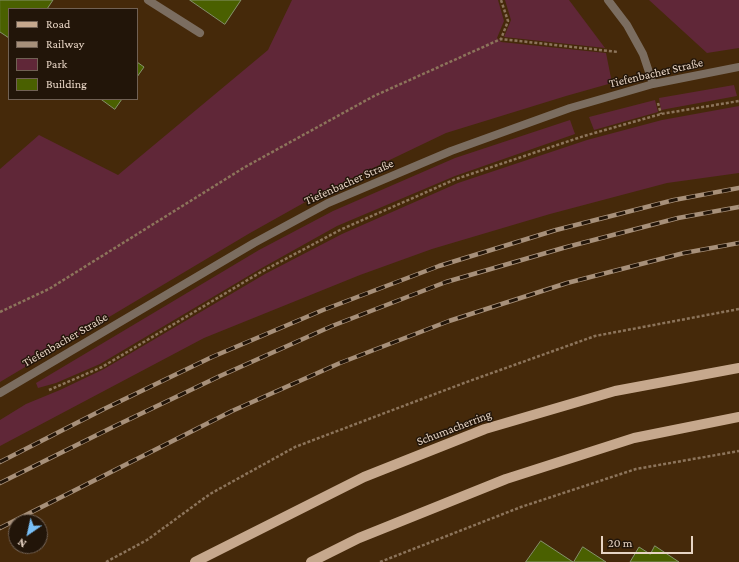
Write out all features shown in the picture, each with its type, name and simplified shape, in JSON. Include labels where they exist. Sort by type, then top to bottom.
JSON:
[{"type":"main road","name":"Schumacherring","points":[[195,562],[364,477],[485,429],[615,391],[739,368]]},
{"type":"main road","points":[[311,562],[359,538],[506,479],[634,438],[739,418]]},
{"type":"street","points":[[148,0],[200,33]]},
{"type":"street","points":[[608,0],[627,25],[642,54],[653,84]]},
{"type":"street","name":"Tiefenbacher Straße","points":[[0,393],[254,243],[328,203],[451,151],[570,108],[653,84],[739,67]]},
{"type":"path","points":[[501,0],[508,21],[501,39]]},
{"type":"path","points":[[0,312],[49,288],[245,167],[367,100],[501,39],[642,54]]},
{"type":"path","points":[[45,391],[102,367],[261,272],[340,230],[456,179],[584,136],[661,114],[739,101]]},
{"type":"path","points":[[106,562],[147,540],[210,494],[295,447],[464,383],[595,336],[739,309]]},
{"type":"path","points":[[382,562],[521,507],[636,469],[739,451]]},
{"type":"green space","points":[[292,0],[498,0],[504,21],[497,38],[501,42],[606,53],[612,83],[446,133],[325,191],[250,233],[0,382],[0,169],[39,135],[118,175],[268,50]]},
{"type":"green space","points":[[505,0],[569,0],[605,48],[504,37],[511,20]]},
{"type":"green space","points":[[649,0],[739,0],[739,48],[707,53]]},
{"type":"green space","points":[[734,85],[737,96],[661,110],[659,98]]},
{"type":"green space","points":[[655,100],[658,112],[594,130],[589,117]]},
{"type":"green space","points":[[739,106],[739,173],[667,183],[550,214],[432,249],[360,275],[204,338],[0,446],[0,420],[26,404],[104,369],[265,274],[342,234],[458,183],[587,140],[662,120]]},
{"type":"green space","points":[[570,120],[575,134],[455,176],[337,226],[260,269],[100,364],[56,383],[38,388],[36,383],[259,250],[333,211],[455,158]]},
{"type":"building","points":[[0,0],[53,0],[48,8],[8,8],[8,37],[0,32]]},
{"type":"building","points":[[190,0],[241,0],[225,24]]},
{"type":"building","points":[[138,63],[144,67],[138,76]]},
{"type":"building","points":[[102,100],[121,100],[115,109]]},
{"type":"building","points":[[541,541],[573,562],[526,562]]},
{"type":"building","points":[[655,546],[679,562],[630,562],[639,547],[650,554]]},
{"type":"building","points":[[583,547],[606,562],[574,562]]},
{"type":"railway","points":[[0,462],[104,409],[212,357],[323,310],[439,266],[556,230],[674,200],[739,188]]},
{"type":"railway","points":[[0,483],[220,376],[332,326],[446,282],[563,248],[678,218],[739,207]]},
{"type":"railway","points":[[0,528],[232,411],[340,363],[449,321],[567,283],[684,253],[739,243]]}]
